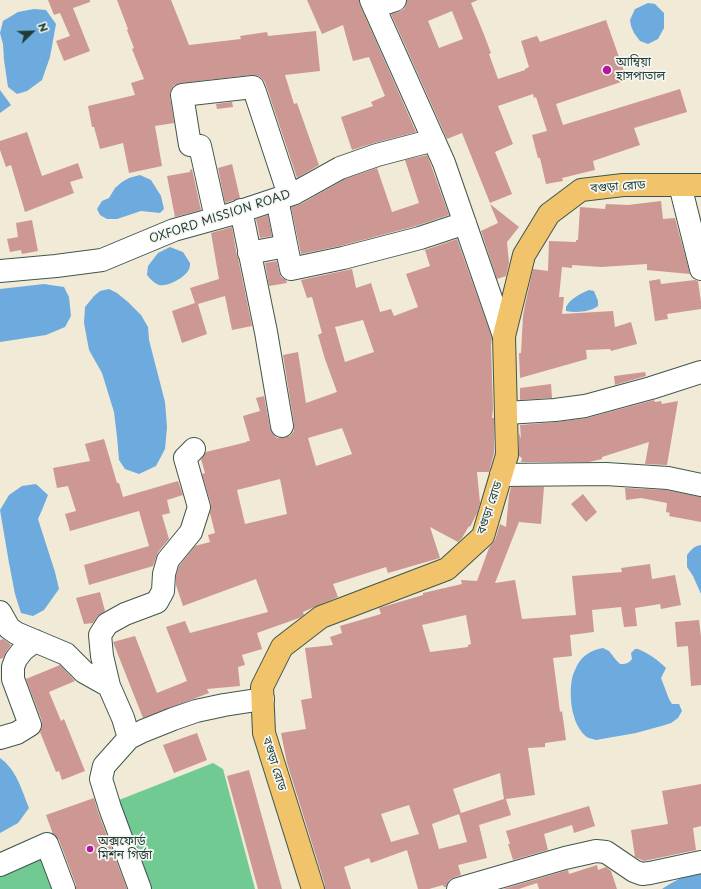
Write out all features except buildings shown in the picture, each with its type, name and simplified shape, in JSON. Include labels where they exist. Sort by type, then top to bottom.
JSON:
[{"type":"main road","name":"বগুড়া রোড","points":[[313,889],[264,733],[262,687],[282,647],[321,617],[447,570],[483,536],[507,455],[504,336],[524,255],[549,214],[581,190],[623,185],[691,185]]},
{"type":"street","points":[[395,0],[372,3],[444,163],[504,336]]},
{"type":"street","points":[[216,218],[200,146],[190,145],[182,95],[253,87],[283,197],[286,246],[290,269],[343,258],[420,238],[465,223]]},
{"type":"street","name":"OXFORD MISSION ROAD","points":[[0,271],[102,260],[174,230],[295,193],[340,168],[376,155],[434,140]]},
{"type":"street","points":[[691,185],[701,269]]},
{"type":"street","points":[[241,210],[266,332],[282,426]]},
{"type":"street","points":[[249,253],[286,246]]},
{"type":"street","points":[[506,413],[555,410],[585,406],[651,388],[701,372]]},
{"type":"street","points":[[129,738],[124,718],[109,686],[102,656],[100,635],[107,624],[125,614],[157,602],[163,591],[164,574],[168,560],[191,532],[199,507],[185,458],[194,449]]},
{"type":"street","points":[[501,475],[606,474],[668,478],[701,485]]},
{"type":"street","points":[[0,612],[9,628],[16,633],[66,654],[84,672],[109,686]]},
{"type":"street","points":[[0,738],[17,733],[30,725],[13,679],[13,667],[16,659],[23,650],[35,641]]},
{"type":"street","points":[[140,889],[101,780],[104,766],[129,738],[172,719],[196,711],[263,699]]},
{"type":"street","points":[[0,865],[47,844],[64,889]]},
{"type":"street","points":[[458,889],[565,858],[596,851],[606,852],[634,871],[642,874],[701,862]]},
{"type":"green space","points":[[213,763],[223,769],[255,889],[149,889],[119,800]]},
{"type":"green space","points":[[46,856],[59,889],[0,889],[0,873]]},
{"type":"water","points":[[648,3],[655,4],[664,13],[664,28],[658,39],[648,44],[640,41],[634,33],[630,20],[635,9]]},
{"type":"water","points":[[34,9],[46,10],[56,24],[50,57],[42,80],[27,91],[17,94],[8,87],[3,44],[0,33],[3,21],[18,12]]},
{"type":"water","points":[[0,90],[11,105],[0,113]]},
{"type":"water","points":[[140,175],[151,180],[161,196],[164,209],[160,213],[141,211],[117,219],[107,219],[100,215],[97,209],[102,201],[109,198],[115,188],[129,178]]},
{"type":"water","points":[[170,247],[183,252],[190,263],[190,268],[176,281],[159,285],[152,281],[147,275],[148,266],[158,253]]},
{"type":"water","points":[[44,284],[64,287],[69,297],[71,316],[65,327],[46,335],[0,342],[0,289]]},
{"type":"water","points":[[109,289],[117,293],[128,302],[141,315],[148,327],[149,340],[165,402],[167,427],[165,449],[156,466],[139,474],[125,469],[119,460],[114,412],[102,373],[89,350],[84,323],[85,307],[100,291]]},
{"type":"water","points":[[589,290],[594,291],[598,301],[598,306],[583,312],[566,311],[566,307],[570,301]]},
{"type":"water","points":[[36,484],[48,495],[38,519],[59,589],[44,610],[33,616],[21,613],[15,594],[0,510],[9,495],[22,486]]},
{"type":"water","points":[[701,545],[701,594],[687,567],[687,555],[695,547]]},
{"type":"water","points":[[603,648],[609,651],[620,664],[629,662],[632,659],[631,653],[635,649],[638,649],[663,665],[666,668],[661,678],[669,699],[672,704],[679,704],[682,711],[678,718],[671,723],[636,733],[596,740],[584,735],[576,722],[573,711],[571,693],[573,675],[577,665],[586,655],[594,650]]},
{"type":"water","points":[[0,758],[6,763],[14,774],[29,808],[18,823],[0,833]]},
{"type":"water","points":[[701,872],[701,889],[662,889],[681,878]]},
{"type":"place","name":"আম্বিয়া হাসপাতাল","points":[[607,70]]},
{"type":"place","name":"অক্সফোর্ড মিশন গির্জা","points":[[90,849]]}]
